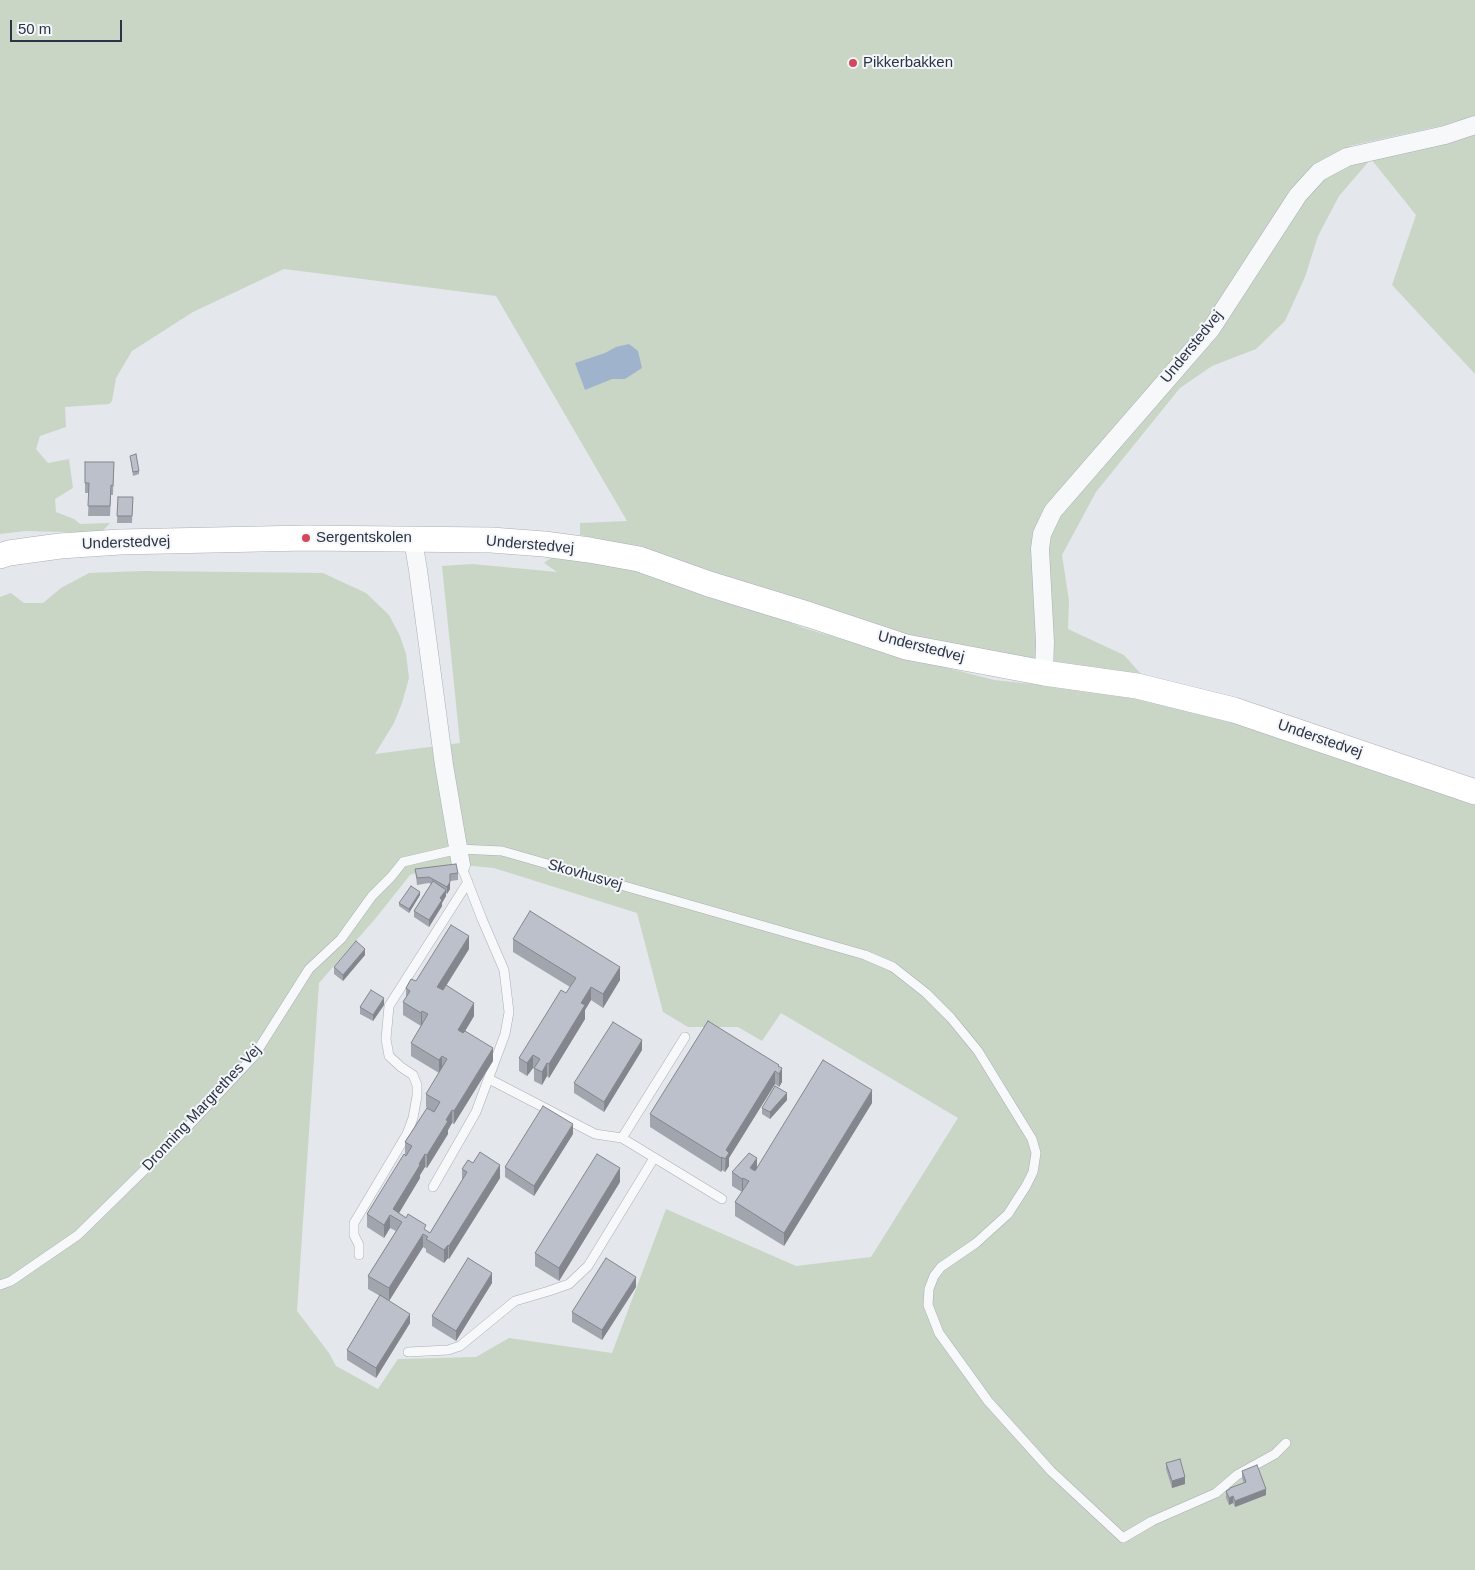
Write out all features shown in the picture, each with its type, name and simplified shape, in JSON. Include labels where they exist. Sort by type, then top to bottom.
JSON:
[{"type":"street","name":"Understedvej","points":[[1044,673],[1045,642],[1040,549],[1042,534],[1053,511],[1211,328],[1298,195],[1319,172],[1347,157],[1445,135],[1475,125]]},
{"type":"street","name":"Understedvej","points":[[0,556],[60,546],[120,542],[306,538],[491,540],[590,550],[639,559],[709,584],[906,647],[1044,673],[1137,686],[1234,710],[1475,792]]},
{"type":"street","points":[[413,540],[444,765],[460,857]]},
{"type":"lane","name":"Skovhusvej","points":[[390,877],[403,862],[502,852],[865,955],[893,967],[926,993],[951,1018],[978,1051],[1032,1139],[1036,1153],[1033,1172],[1008,1214],[976,1243],[941,1267],[934,1276],[929,1288],[928,1305],[939,1333],[988,1401],[1051,1471],[1123,1538],[1152,1521],[1216,1493],[1237,1475],[1275,1454],[1286,1443]]},
{"type":"lane","points":[[433,1186],[476,1112],[505,1034],[509,1012],[504,970],[482,919],[460,857]]},
{"type":"lane","name":"Dronning Margrethes Vej","points":[[0,1285],[11,1281],[78,1235],[180,1135],[254,1056],[309,969],[342,939],[372,896],[390,877]]},
{"type":"lane","points":[[359,1255],[359,1244],[354,1235],[354,1223],[408,1134],[417,1096],[417,1085],[413,1075],[390,1056],[386,1039],[389,1006],[468,882]]},
{"type":"lane","points":[[622,1138],[685,1037]]},
{"type":"lane","points":[[489,1079],[594,1134],[622,1138],[722,1199]]},
{"type":"lane","points":[[408,1352],[448,1350],[460,1346],[515,1301],[569,1284],[588,1266],[654,1158]]},
{"type":"green space","points":[[0,0],[1475,0],[1475,116],[1445,125],[1349,146],[1372,159],[1403,154],[1475,131],[1475,374],[1392,285],[1416,215],[1371,159],[1339,196],[1318,236],[1305,277],[1285,321],[1256,349],[1212,366],[1180,388],[1096,492],[1062,555],[1069,601],[1068,629],[1124,655],[1141,674],[1127,679],[893,634],[634,547],[580,535],[580,523],[627,521],[496,296],[284,269],[193,312],[132,351],[116,378],[112,401],[109,404],[65,407],[66,427],[40,436],[36,449],[48,463],[69,459],[73,488],[55,499],[56,512],[74,519],[80,524],[110,523],[101,533],[26,531],[0,534]]},
{"type":"green space","points":[[555,555],[641,567],[701,587],[804,628],[882,651],[994,680],[1109,692],[1236,717],[1475,801],[1475,1570],[0,1570],[0,597],[11,593],[24,603],[43,603],[61,588],[89,573],[143,571],[323,573],[366,593],[389,615],[400,636],[406,654],[409,678],[402,703],[394,723],[375,754],[460,743],[442,566],[472,564],[557,572],[544,563]],"holes":[[[461,865],[494,868],[637,913],[663,1012],[688,1027],[738,1027],[762,1041],[781,1013],[958,1118],[871,1257],[796,1266],[666,1209],[612,1353],[509,1338],[476,1357],[398,1359],[378,1389],[336,1366],[329,1353],[297,1311],[319,983],[375,919],[410,875],[426,869]]]},
{"type":"water","points":[[629,344],[638,351],[642,368],[625,379],[612,379],[585,390],[575,363]]},
{"type":"building","points":[[136,454],[139,471],[133,472],[130,456]]},
{"type":"building","points":[[85,462],[114,462],[110,506],[88,506],[89,483],[85,483]]},
{"type":"building","points":[[118,497],[133,497],[132,516],[117,516]]},
{"type":"building","points":[[456,864],[458,873],[450,874],[450,882],[447,887],[429,877],[417,878],[415,869]]},
{"type":"building","points":[[433,881],[446,890],[429,920],[414,911]]},
{"type":"building","points":[[411,886],[420,892],[409,909],[399,903]]},
{"type":"building","points":[[530,911],[620,967],[603,994],[591,987],[581,1003],[585,1005],[549,1064],[547,1063],[542,1072],[534,1068],[540,1059],[533,1055],[527,1063],[519,1058],[561,990],[566,993],[576,978],[513,939]]},
{"type":"building","points":[[451,925],[469,936],[437,987],[443,990],[446,985],[474,1003],[458,1030],[463,1033],[465,1031],[493,1048],[454,1111],[452,1110],[446,1120],[448,1121],[427,1155],[425,1154],[393,1209],[406,1218],[408,1214],[426,1225],[424,1229],[430,1233],[467,1172],[462,1169],[468,1160],[473,1163],[480,1152],[500,1165],[449,1246],[444,1250],[426,1239],[428,1237],[423,1234],[389,1288],[368,1276],[402,1222],[390,1215],[384,1225],[367,1214],[404,1154],[406,1156],[412,1146],[405,1142],[427,1108],[434,1112],[440,1102],[426,1094],[447,1059],[442,1056],[439,1060],[411,1043],[428,1014],[422,1011],[421,1013],[403,1002],[410,991],[406,988],[411,979],[416,981]]},
{"type":"building","points":[[356,941],[365,949],[343,975],[334,967]]},
{"type":"building","points":[[371,990],[384,998],[373,1015],[360,1007]]},
{"type":"building","points":[[708,1021],[782,1068],[779,1074],[775,1071],[726,1150],[729,1153],[725,1159],[650,1114]]},
{"type":"building","points":[[613,1022],[642,1040],[604,1102],[574,1083]]},
{"type":"building","points":[[823,1060],[872,1090],[784,1233],[735,1202],[749,1181],[742,1179],[732,1172],[749,1153],[757,1158],[750,1168],[755,1171]]},
{"type":"building","points":[[775,1086],[787,1093],[770,1112],[762,1108]]},
{"type":"building","points":[[543,1106],[573,1124],[534,1186],[505,1167]]},
{"type":"building","points":[[597,1154],[620,1168],[559,1268],[535,1253]]},
{"type":"building","points":[[468,1258],[492,1273],[456,1331],[432,1316]]},
{"type":"building","points":[[606,1258],[636,1277],[602,1330],[572,1312]]},
{"type":"building","points":[[380,1295],[410,1314],[376,1368],[347,1350]]},
{"type":"building","points":[[1180,1459],[1185,1477],[1172,1481],[1166,1463]]},
{"type":"building","points":[[1257,1465],[1266,1489],[1235,1501],[1233,1496],[1229,1498],[1226,1491],[1246,1482],[1242,1471]]},
{"type":"place","name":"Pikkerbakken","points":[[853,63]]},
{"type":"place","name":"Sergentskolen","points":[[306,538]]}]
